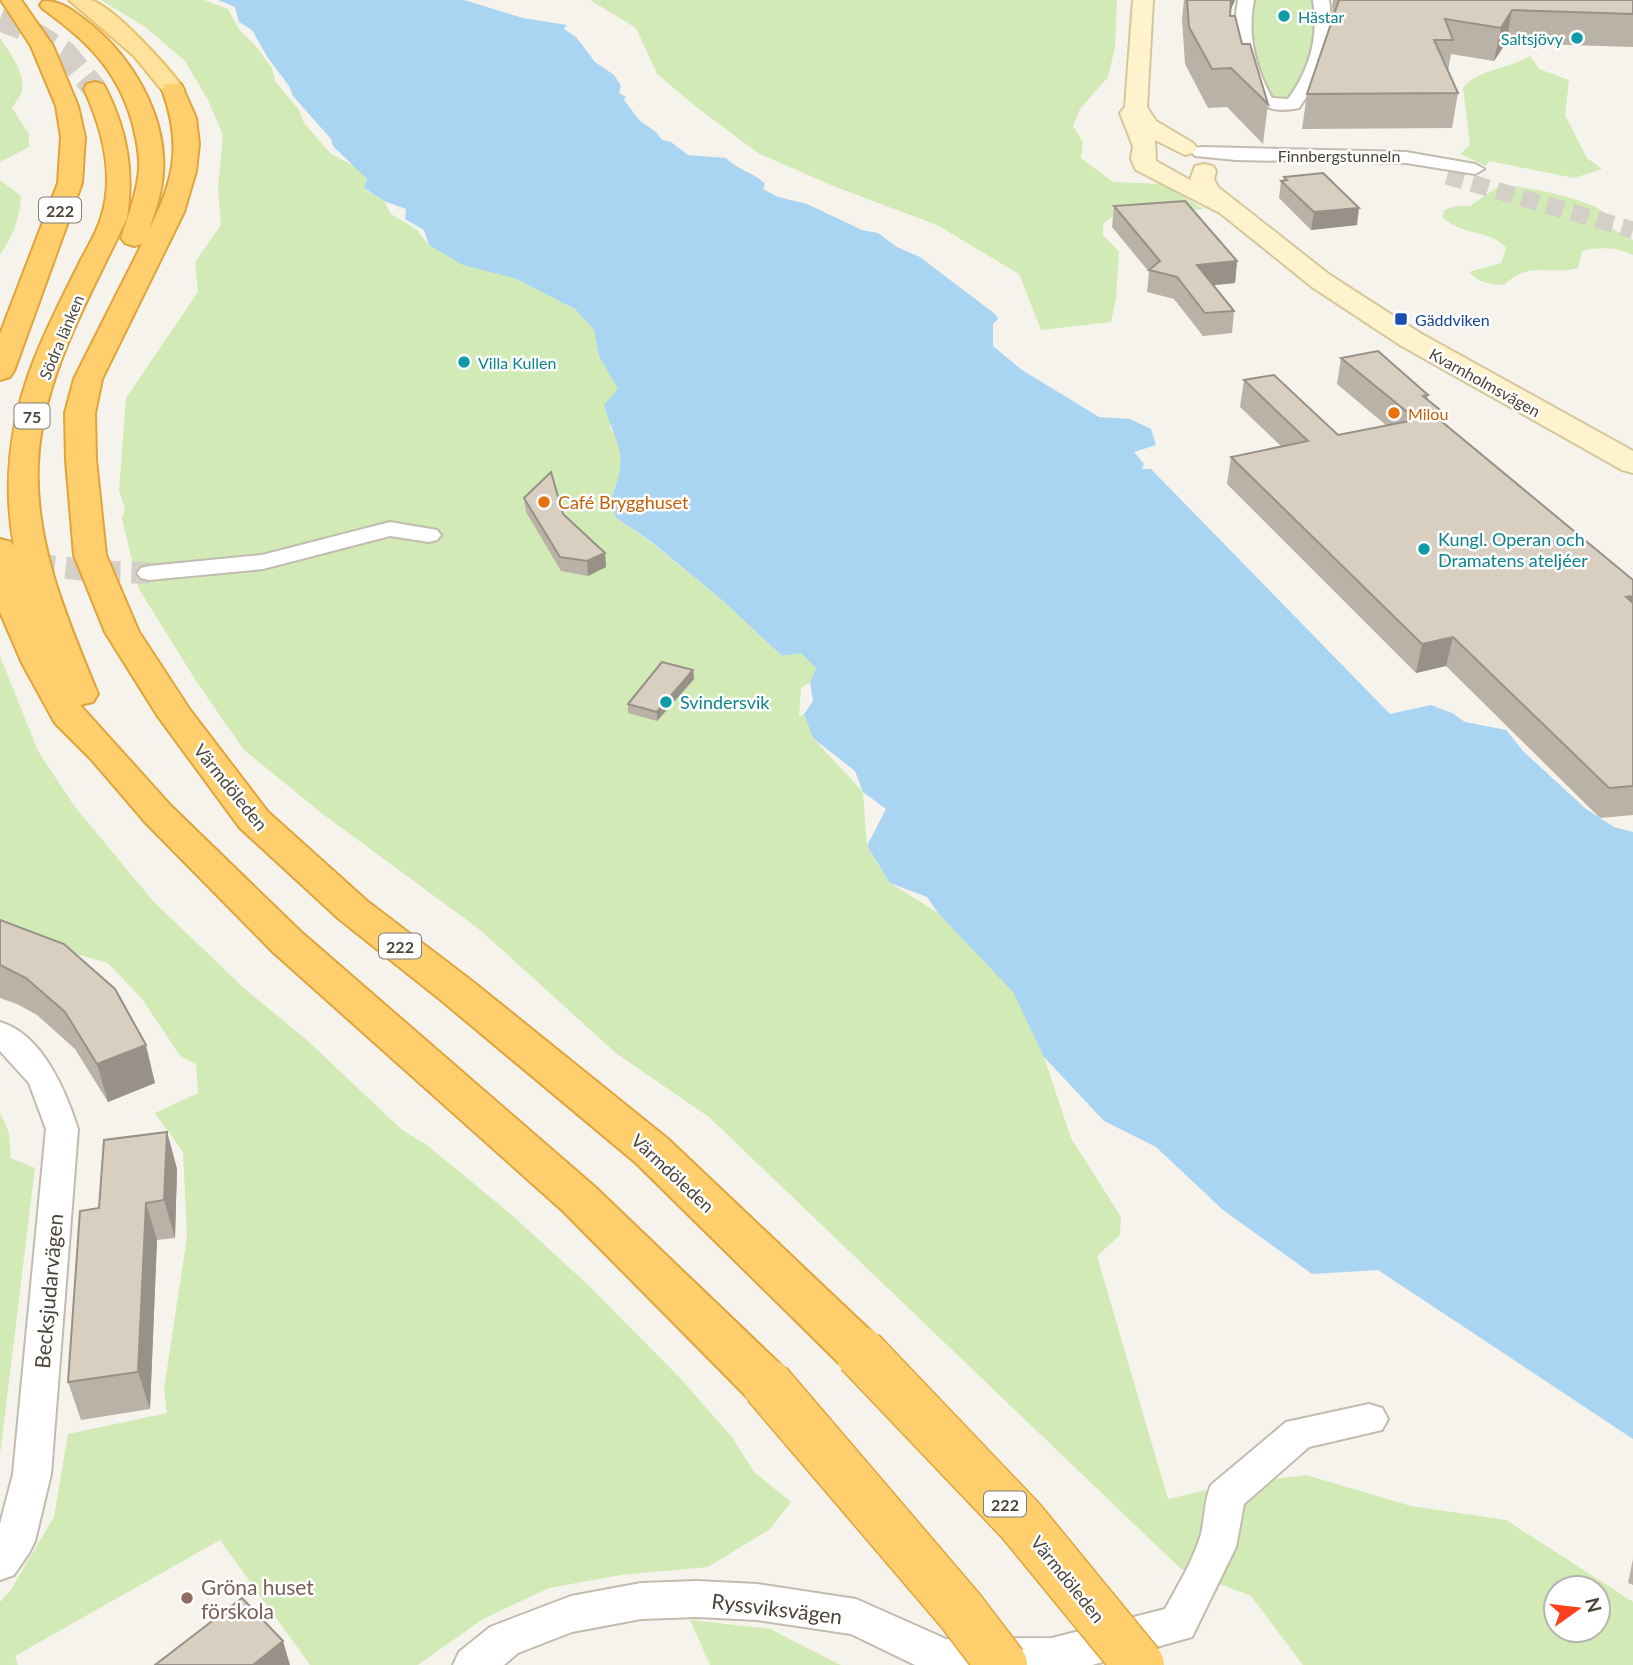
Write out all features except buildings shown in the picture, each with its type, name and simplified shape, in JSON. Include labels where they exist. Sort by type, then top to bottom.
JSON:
[{"type":"highway","name":"222","points":[[0,371],[70,183],[74,136],[67,106],[42,46],[12,0]]},
{"type":"highway","name":"Södra länken","points":[[50,5],[102,44],[125,73],[138,101],[148,136],[151,171],[135,235],[101,324],[88,379]]},
{"type":"highway","name":"Södra länken","points":[[95,89],[115,136],[120,191],[114,218],[46,368],[33,411],[23,461],[24,506],[30,547],[61,646],[104,751]]},
{"type":"highway","name":"222","points":[[88,379],[171,212],[184,171],[187,144],[184,118],[173,89]]},
{"type":"highway","name":"Värmdöleden","points":[[88,379],[80,413],[90,555],[122,632],[175,715],[254,820],[353,910],[457,991],[652,1151],[860,1352],[1021,1521],[1139,1665]]},
{"type":"highway","points":[[0,549],[9,592],[39,663],[68,715],[104,751],[158,814],[287,942],[579,1199],[767,1384],[960,1610],[1002,1665]]},
{"type":"main road","name":"222","points":[[79,0],[122,32],[152,59],[173,89]]},
{"type":"street","points":[[1136,107],[1147,126],[1200,160],[1176,174],[1149,162],[1132,113],[1136,107],[1143,0]]},
{"type":"street","points":[[1246,0],[1242,35],[1255,81],[1266,101],[1283,106],[1293,104],[1314,72],[1323,37],[1325,16],[1321,0]]},
{"type":"street","name":"Finnbergstunneln","points":[[1200,160],[1254,155],[1409,156],[1475,169]]},
{"type":"street","name":"Finnbergstunneln","points":[[1200,160],[1331,160],[1399,166],[1447,176]]},
{"type":"street","name":"Kvarnholmsvägen","points":[[1200,160],[1202,179],[1207,191],[1321,281],[1410,339],[1633,464]]},
{"type":"street","name":"Kvarnholmsvägen","points":[[1149,162],[1241,217]]},
{"type":"street","points":[[149,573],[263,562],[390,529],[429,536]]},
{"type":"street","name":"Becksjudarvägen","points":[[0,1032],[34,1063],[45,1081],[62,1129],[32,1474],[15,1541],[0,1563]]},
{"type":"street","name":"Ryssviksvägen","points":[[473,1665],[504,1640],[571,1615],[641,1601],[697,1599],[757,1602],[856,1617],[943,1658],[1052,1657],[1178,1624],[1208,1567],[1225,1519],[1225,1496],[1299,1433],[1369,1419]]},
{"type":"green space","points":[[101,0],[204,0],[228,9],[240,31],[272,68],[275,81],[299,110],[304,123],[331,154],[358,168],[367,180],[364,189],[384,201],[391,214],[416,229],[429,245],[514,278],[575,309],[594,330],[599,356],[619,389],[610,427],[622,450],[619,478],[610,501],[616,518],[648,540],[722,600],[782,656],[801,653],[816,668],[810,682],[801,688],[799,717],[804,714],[813,738],[863,792],[867,847],[890,883],[938,913],[1014,992],[1044,1057],[1071,1138],[1121,1217],[1120,1235],[1097,1256],[1168,1499],[1223,1486],[1306,1475],[1411,1506],[1506,1520],[1590,1574],[1542,1574],[1542,1644],[1612,1644],[1612,1588],[1633,1602],[1633,1665],[1303,1665],[1251,1596],[1181,1569],[709,1117],[617,1054],[479,929],[324,815],[244,750],[196,681],[139,589],[122,519],[125,509],[119,491],[126,398],[198,292],[195,262],[221,225],[218,188],[223,135],[208,100],[185,61],[145,27]]},
{"type":"green space","points":[[590,0],[1117,0],[1115,47],[1108,77],[1080,109],[1073,126],[1083,142],[1081,158],[1113,182],[1162,184],[1204,209],[1114,216],[1103,224],[1103,235],[1119,252],[1116,299],[1111,322],[1041,330],[1019,274],[937,225],[833,186],[758,153],[657,74],[636,28]]},
{"type":"green space","points":[[1251,0],[1314,0],[1316,29],[1311,54],[1301,78],[1284,102],[1272,101],[1249,50]]},
{"type":"green space","points":[[0,38],[20,72],[21,94],[12,108],[29,134],[29,147],[0,162]]},
{"type":"green space","points":[[1530,56],[1539,69],[1569,80],[1565,115],[1587,158],[1602,169],[1574,178],[1489,161],[1486,166],[1460,154],[1470,145],[1463,88],[1485,73]]},
{"type":"green space","points":[[0,180],[21,196],[15,227],[0,255]]},
{"type":"green space","points":[[1511,186],[1561,196],[1599,209],[1607,216],[1613,229],[1633,240],[1633,255],[1601,248],[1582,251],[1578,268],[1522,273],[1504,285],[1477,279],[1469,272],[1501,263],[1506,248],[1492,238],[1457,227],[1442,216],[1445,210],[1455,206],[1470,206],[1496,188]]},
{"type":"green space","points":[[0,656],[38,751],[75,807],[154,902],[246,990],[308,1041],[402,1130],[427,1145],[513,1216],[587,1284],[680,1378],[732,1437],[754,1472],[791,1502],[770,1529],[708,1567],[621,1575],[549,1588],[483,1619],[418,1665],[310,1665],[220,1540],[15,1656],[18,1665],[0,1665],[0,1602],[10,1591],[54,1517],[68,1434],[167,1413],[164,1389],[187,1237],[183,1152],[155,1113],[198,1093],[196,1064],[181,1057],[142,999],[108,963],[0,933]]},
{"type":"green space","points":[[0,1112],[9,1133],[11,1158],[35,1168],[0,1455]]},
{"type":"green space","points":[[690,1620],[770,1629],[841,1665],[710,1665]]},
{"type":"water","points":[[218,0],[464,0],[523,18],[567,25],[564,29],[576,37],[595,62],[614,75],[621,86],[619,93],[626,97],[624,100],[640,121],[656,132],[662,140],[671,142],[688,155],[726,158],[761,180],[765,184],[763,189],[778,197],[807,204],[862,230],[878,233],[897,247],[920,257],[995,314],[998,319],[993,324],[993,346],[1022,370],[1099,417],[1130,419],[1151,429],[1156,445],[1134,452],[1144,464],[1142,469],[1151,469],[1390,714],[1431,705],[1452,713],[1465,722],[1506,730],[1524,752],[1586,809],[1614,827],[1633,832],[1633,1439],[1378,1270],[1312,1274],[1223,1210],[1156,1147],[1104,1121],[1044,1057],[1013,992],[938,913],[927,897],[890,883],[867,846],[886,809],[863,792],[855,771],[813,738],[804,714],[813,701],[810,682],[816,668],[801,653],[782,656],[722,600],[649,540],[616,518],[610,501],[619,472],[620,452],[604,405],[618,389],[599,356],[594,330],[575,309],[514,278],[463,265],[429,245],[424,230],[405,219],[406,209],[384,201],[364,188],[367,179],[333,146],[331,139],[293,96],[252,30],[239,22],[235,7]]},
{"type":"tunnel","points":[[0,19],[28,30],[65,53],[95,89]]},
{"type":"tunnel","points":[[1447,176],[1633,230]]},
{"type":"tunnel","points":[[0,561],[106,572],[149,573]]},
{"type":"place","name":"Hästar","points":[[1284,16]]},
{"type":"place","name":"Saltsjövy","points":[[1577,38]]},
{"type":"place","name":"Gäddviken","points":[[1401,319]]},
{"type":"place","name":"Villa Kullen","points":[[464,362]]},
{"type":"place","name":"Milou","points":[[1394,413]]},
{"type":"place","name":"Café Brygghuset","points":[[544,502]]},
{"type":"place","name":"Kungl. Operan och Dramatens ateljéer","points":[[1424,549]]},
{"type":"place","name":"Svindersvik","points":[[666,702]]},
{"type":"place","name":"Gröna huset förskola","points":[[187,1598]]}]
